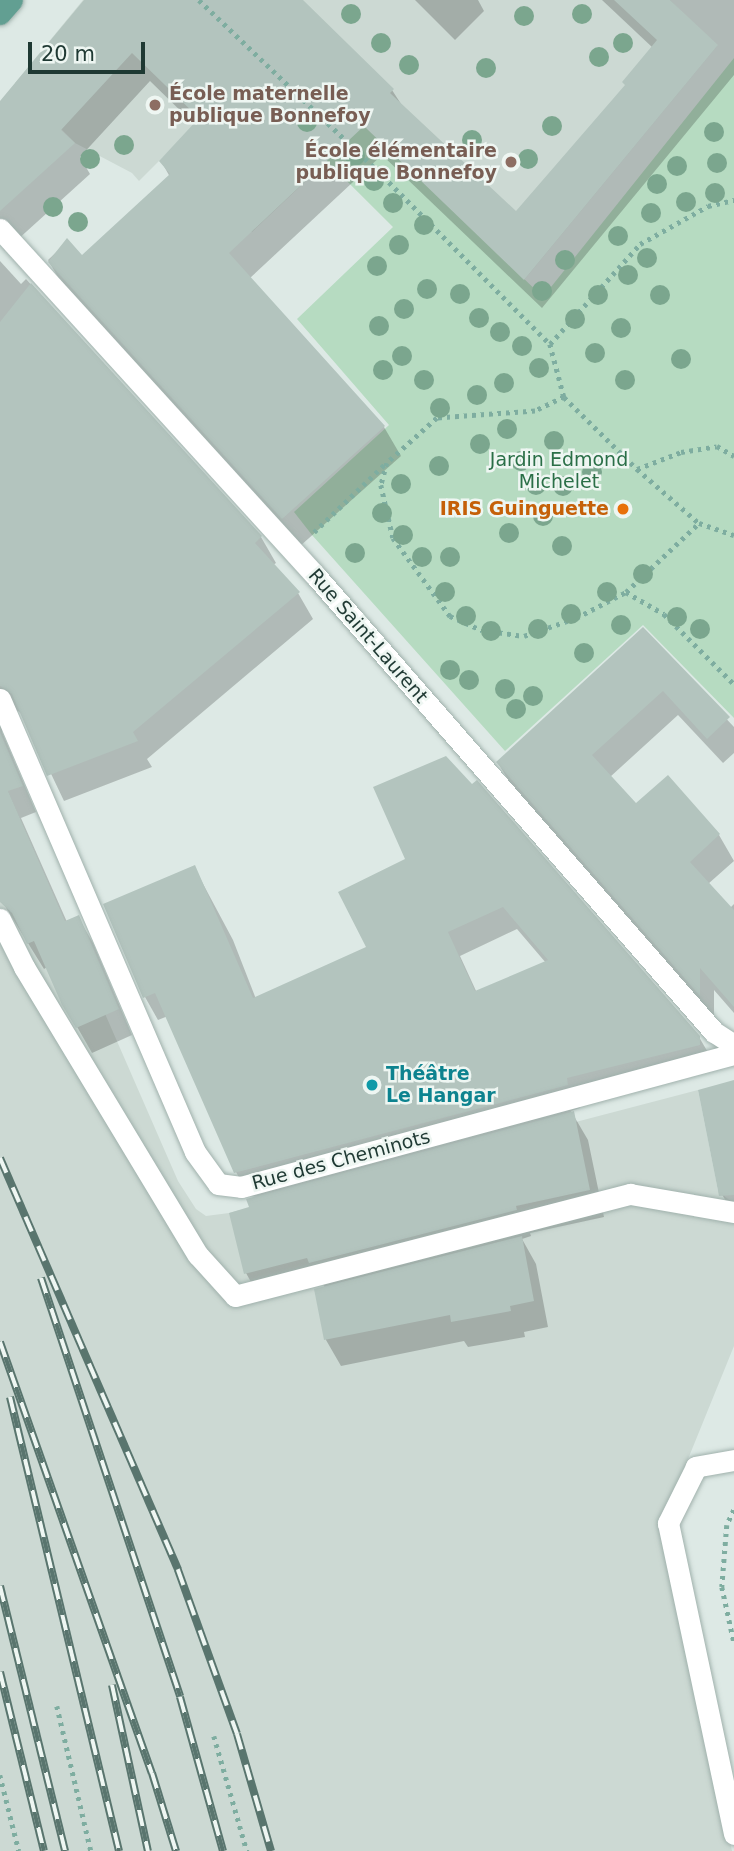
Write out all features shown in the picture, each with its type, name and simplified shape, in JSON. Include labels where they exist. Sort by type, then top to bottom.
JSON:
[{"type":"main road","points":[[0,14],[12,0]]},
{"type":"street","name":"Rue Saint-Laurent","points":[[0,229],[315,575],[714,1032],[734,1045]]},
{"type":"street","name":"Rue des Cheminots","points":[[0,699],[195,1152],[218,1184],[241,1187],[734,1054]]},
{"type":"street","points":[[0,919],[24,967],[198,1255],[234,1296],[630,1194],[734,1212]]},
{"type":"street","points":[[734,1460],[696,1467],[668,1523],[734,1834]]},
{"type":"path","points":[[199,0],[383,176],[550,344],[564,397],[637,469],[699,523],[734,535]]},
{"type":"path","points":[[550,344],[640,244],[708,206],[734,200]]},
{"type":"path","points":[[315,575],[327,560],[308,539],[437,418],[535,411],[564,397]]},
{"type":"path","points":[[637,469],[681,452],[717,446],[734,456]]},
{"type":"path","points":[[387,463],[381,485],[393,538],[450,616],[482,630],[524,636],[576,618],[626,592],[699,523]]},
{"type":"path","points":[[626,592],[664,614],[734,684]]},
{"type":"path","points":[[734,1510],[727,1525],[722,1587],[734,1642]]},
{"type":"path","points":[[57,1706],[92,1851]]},
{"type":"path","points":[[214,1735],[247,1851]]},
{"type":"path","points":[[0,1775],[19,1851]]},
{"type":"shaded area","name":"École maternelle publique Bonnefoy","points":[[83,0],[166,0],[326,162],[252,232],[170,150],[139,181],[132,173],[75,143],[15,83]]},
{"type":"shaded area","name":"École élémentaire publique Bonnefoy","points":[[232,0],[670,0],[717,46],[524,280]]},
{"type":"shaded area","points":[[0,773],[178,1181],[196,1209],[206,1216],[229,1213],[698,1090],[718,1191],[734,1204],[734,1346],[662,1523],[732,1851],[0,1851]]},
{"type":"green space","name":"Jardin Edmond Michelet","points":[[165,0],[232,0],[543,297],[734,58],[734,718],[643,625],[505,751],[312,535],[294,512],[389,425],[297,319],[393,227]]},
{"type":"building","points":[[84,0],[303,0],[394,89],[390,93],[516,211],[625,85],[622,82],[657,40],[614,0],[670,0],[718,45],[524,280],[364,126],[229,253],[385,426],[282,519],[48,262],[67,238],[82,255],[170,174],[159,161],[199,118],[132,53],[61,130],[75,143],[0,211],[0,101]]},
{"type":"building","points":[[31,283],[262,536],[255,543],[300,592],[133,732],[138,741],[47,776],[12,694],[0,686],[0,322]]},
{"type":"building","points":[[643,627],[730,717],[707,739],[663,691],[592,755],[636,803],[668,775],[720,834],[690,862],[734,910],[734,1007],[700,968],[700,996],[496,762]]},
{"type":"building","points":[[0,732],[23,786],[8,791],[65,921],[79,915],[119,1009],[76,1028],[62,1005],[34,941],[27,944],[12,913],[0,902]]},
{"type":"building","points":[[446,756],[472,784],[477,780],[700,1036],[700,1045],[567,1078],[568,1085],[234,1173],[155,993],[143,998],[103,904],[195,865],[253,998],[366,947],[338,892],[405,859],[373,787]],"holes":[[[503,907],[548,960],[475,991],[448,932]]]},
{"type":"building","points":[[734,1080],[734,1195],[719,1196],[698,1090]]},
{"type":"building","points":[[574,1111],[590,1190],[516,1206],[517,1210],[309,1263],[307,1258],[244,1274],[229,1213],[249,1207],[246,1199]]},
{"type":"building","points":[[522,1236],[534,1301],[510,1306],[511,1311],[451,1322],[450,1315],[324,1340],[314,1289]]},
{"type":"railway","points":[[0,1158],[178,1570],[237,1734],[271,1851]]},
{"type":"railway","points":[[41,1278],[180,1697],[223,1851]]},
{"type":"railway","points":[[0,1342],[152,1773],[176,1851]]},
{"type":"railway","points":[[10,1397],[119,1851]]},
{"type":"railway","points":[[0,1586],[65,1851]]},
{"type":"railway","points":[[0,1672],[44,1851]]},
{"type":"railway","points":[[112,1685],[148,1851]]},
{"type":"place","name":"École maternelle publique Bonnefoy","points":[[155,105]]},
{"type":"place","name":"École élémentaire publique Bonnefoy","points":[[511,162]]},
{"type":"place","name":"IRIS Guinguette","points":[[623,509]]},
{"type":"place","name":"Théâtre Le Hangar","points":[[372,1085]]}]
